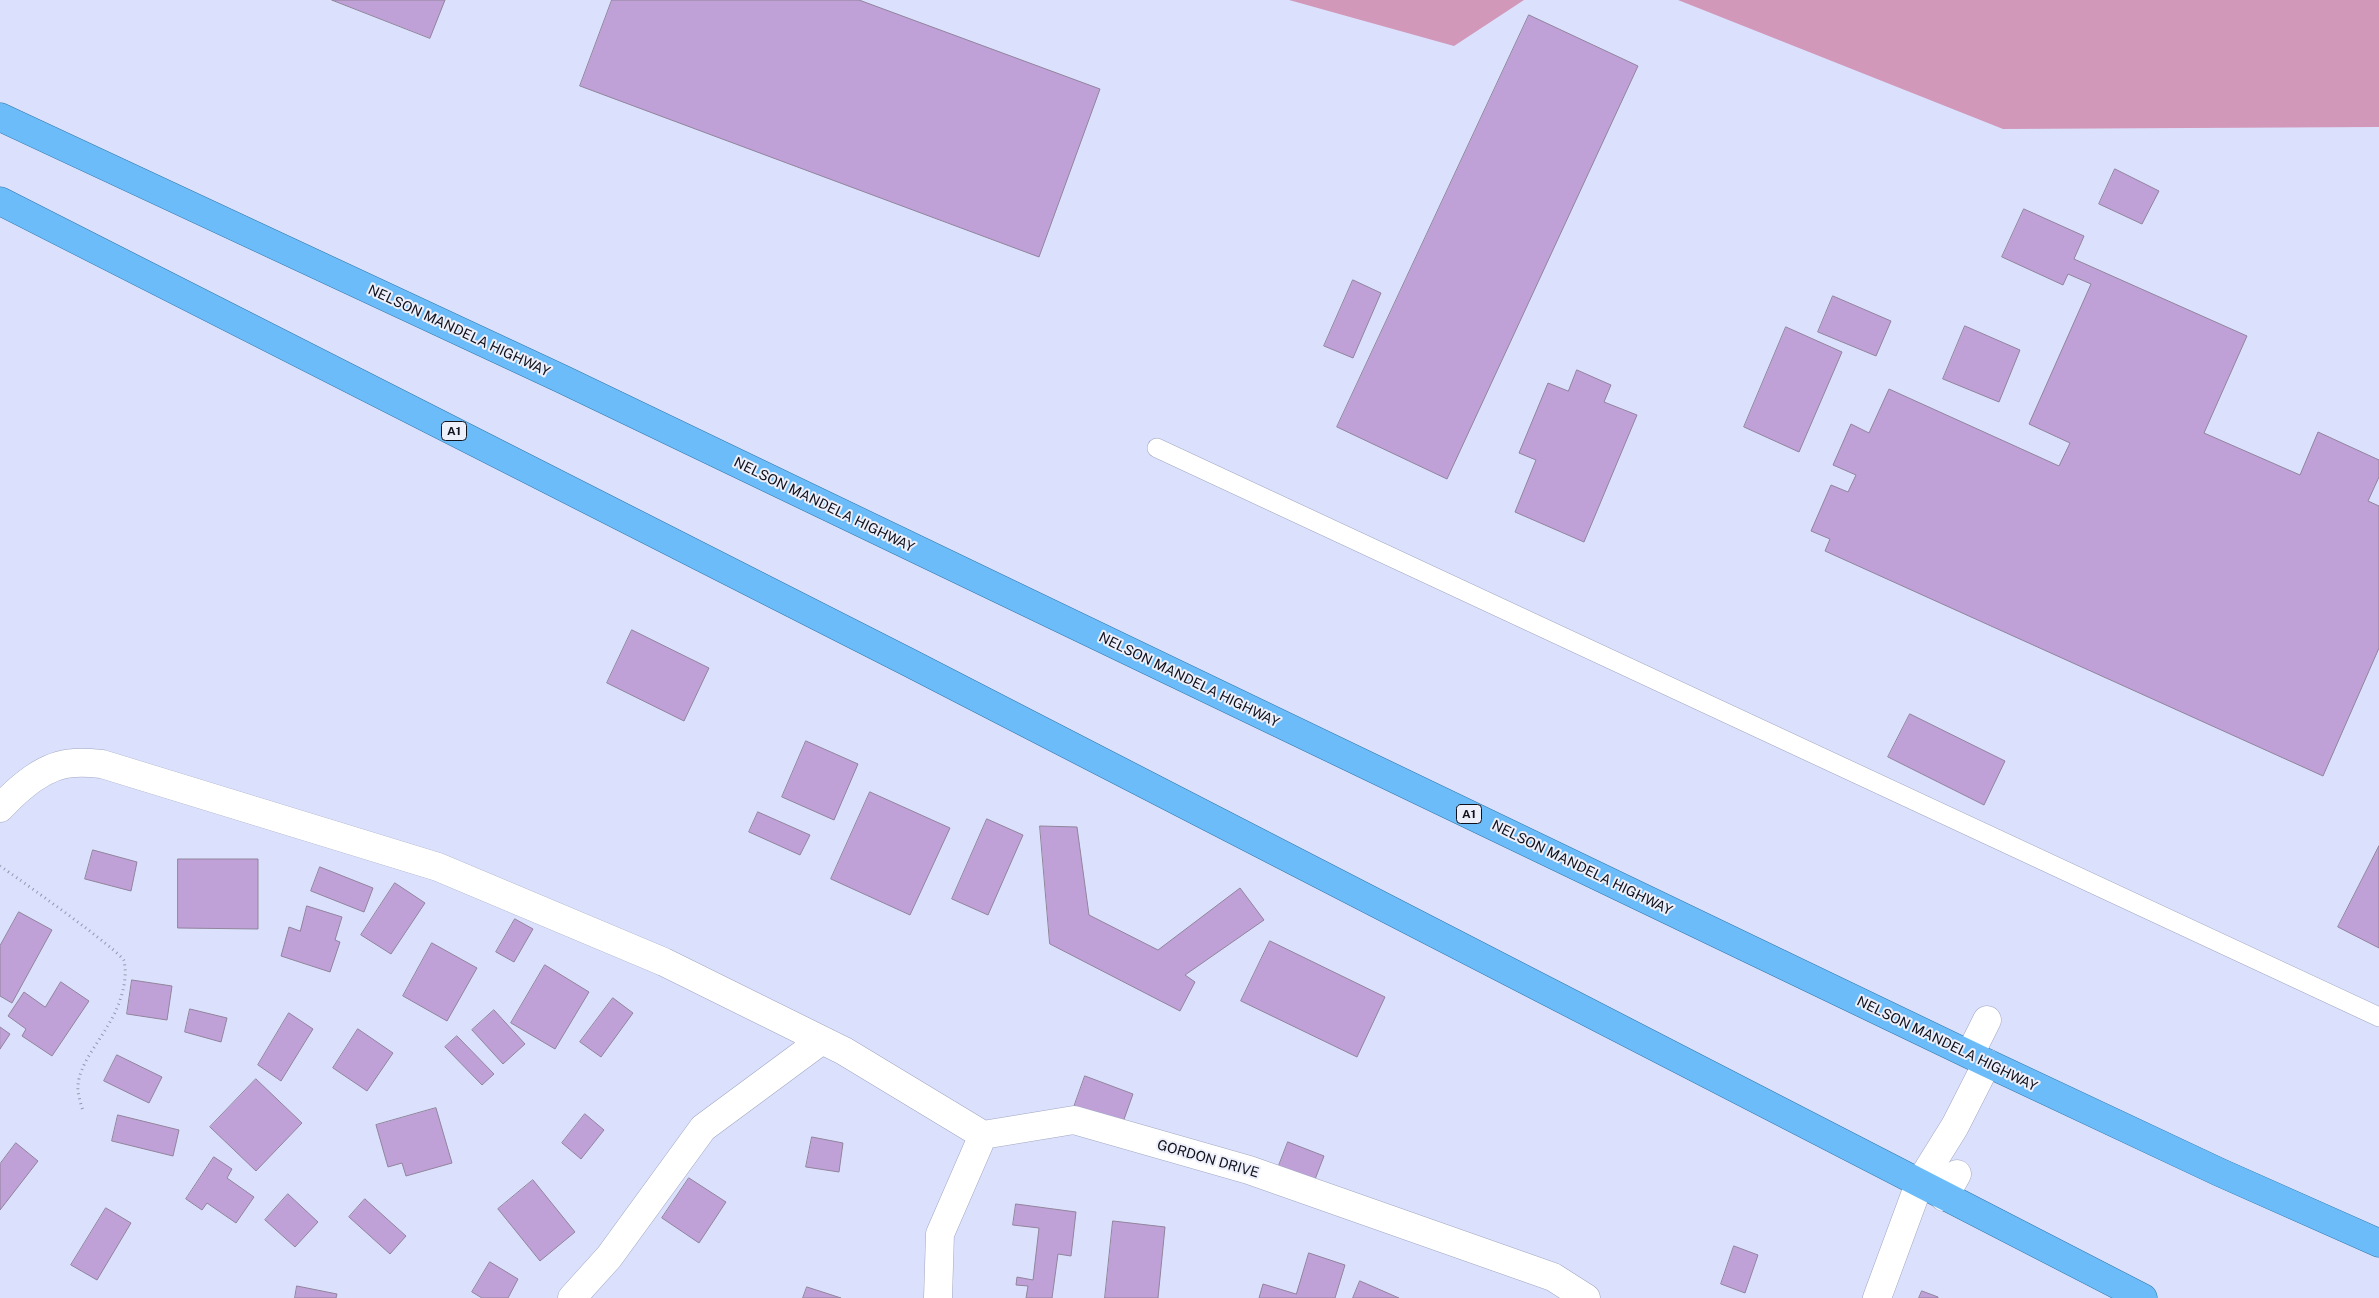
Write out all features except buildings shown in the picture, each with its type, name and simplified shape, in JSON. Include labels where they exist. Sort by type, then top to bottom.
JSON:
[{"type":"highway","name":"NELSON MANDELA HIGHWAY","points":[[0,117],[562,379],[1978,1059],[2219,1172],[2379,1243]]},
{"type":"highway","name":"A1","points":[[0,201],[908,662],[2143,1298]]},
{"type":"street","points":[[0,808],[19,787],[49,770],[73,762],[102,764],[438,866],[664,962],[822,1040],[983,1134],[940,1234],[938,1298]]},
{"type":"street","points":[[1878,1298],[1919,1184],[1967,1104],[1987,1020]]},
{"type":"street","points":[[572,1298],[609,1257],[703,1128],[822,1040]]},
{"type":"street","name":"GORDON DRIVE","points":[[983,1134],[1074,1120],[1249,1170],[1553,1277],[1586,1298]]},
{"type":"street","points":[[1944,1197],[1957,1174]]},
{"type":"lane","points":[[1157,448],[2379,1017]]},
{"type":"path","points":[[0,866],[34,888],[99,940],[120,954],[124,961],[124,978],[118,1005],[108,1027],[93,1048],[78,1086],[83,1111]]},
{"type":"shaded area","points":[[1289,0],[1524,0],[1454,46]]},
{"type":"shaded area","points":[[1678,0],[2379,0],[2379,127],[2003,129]]}]
